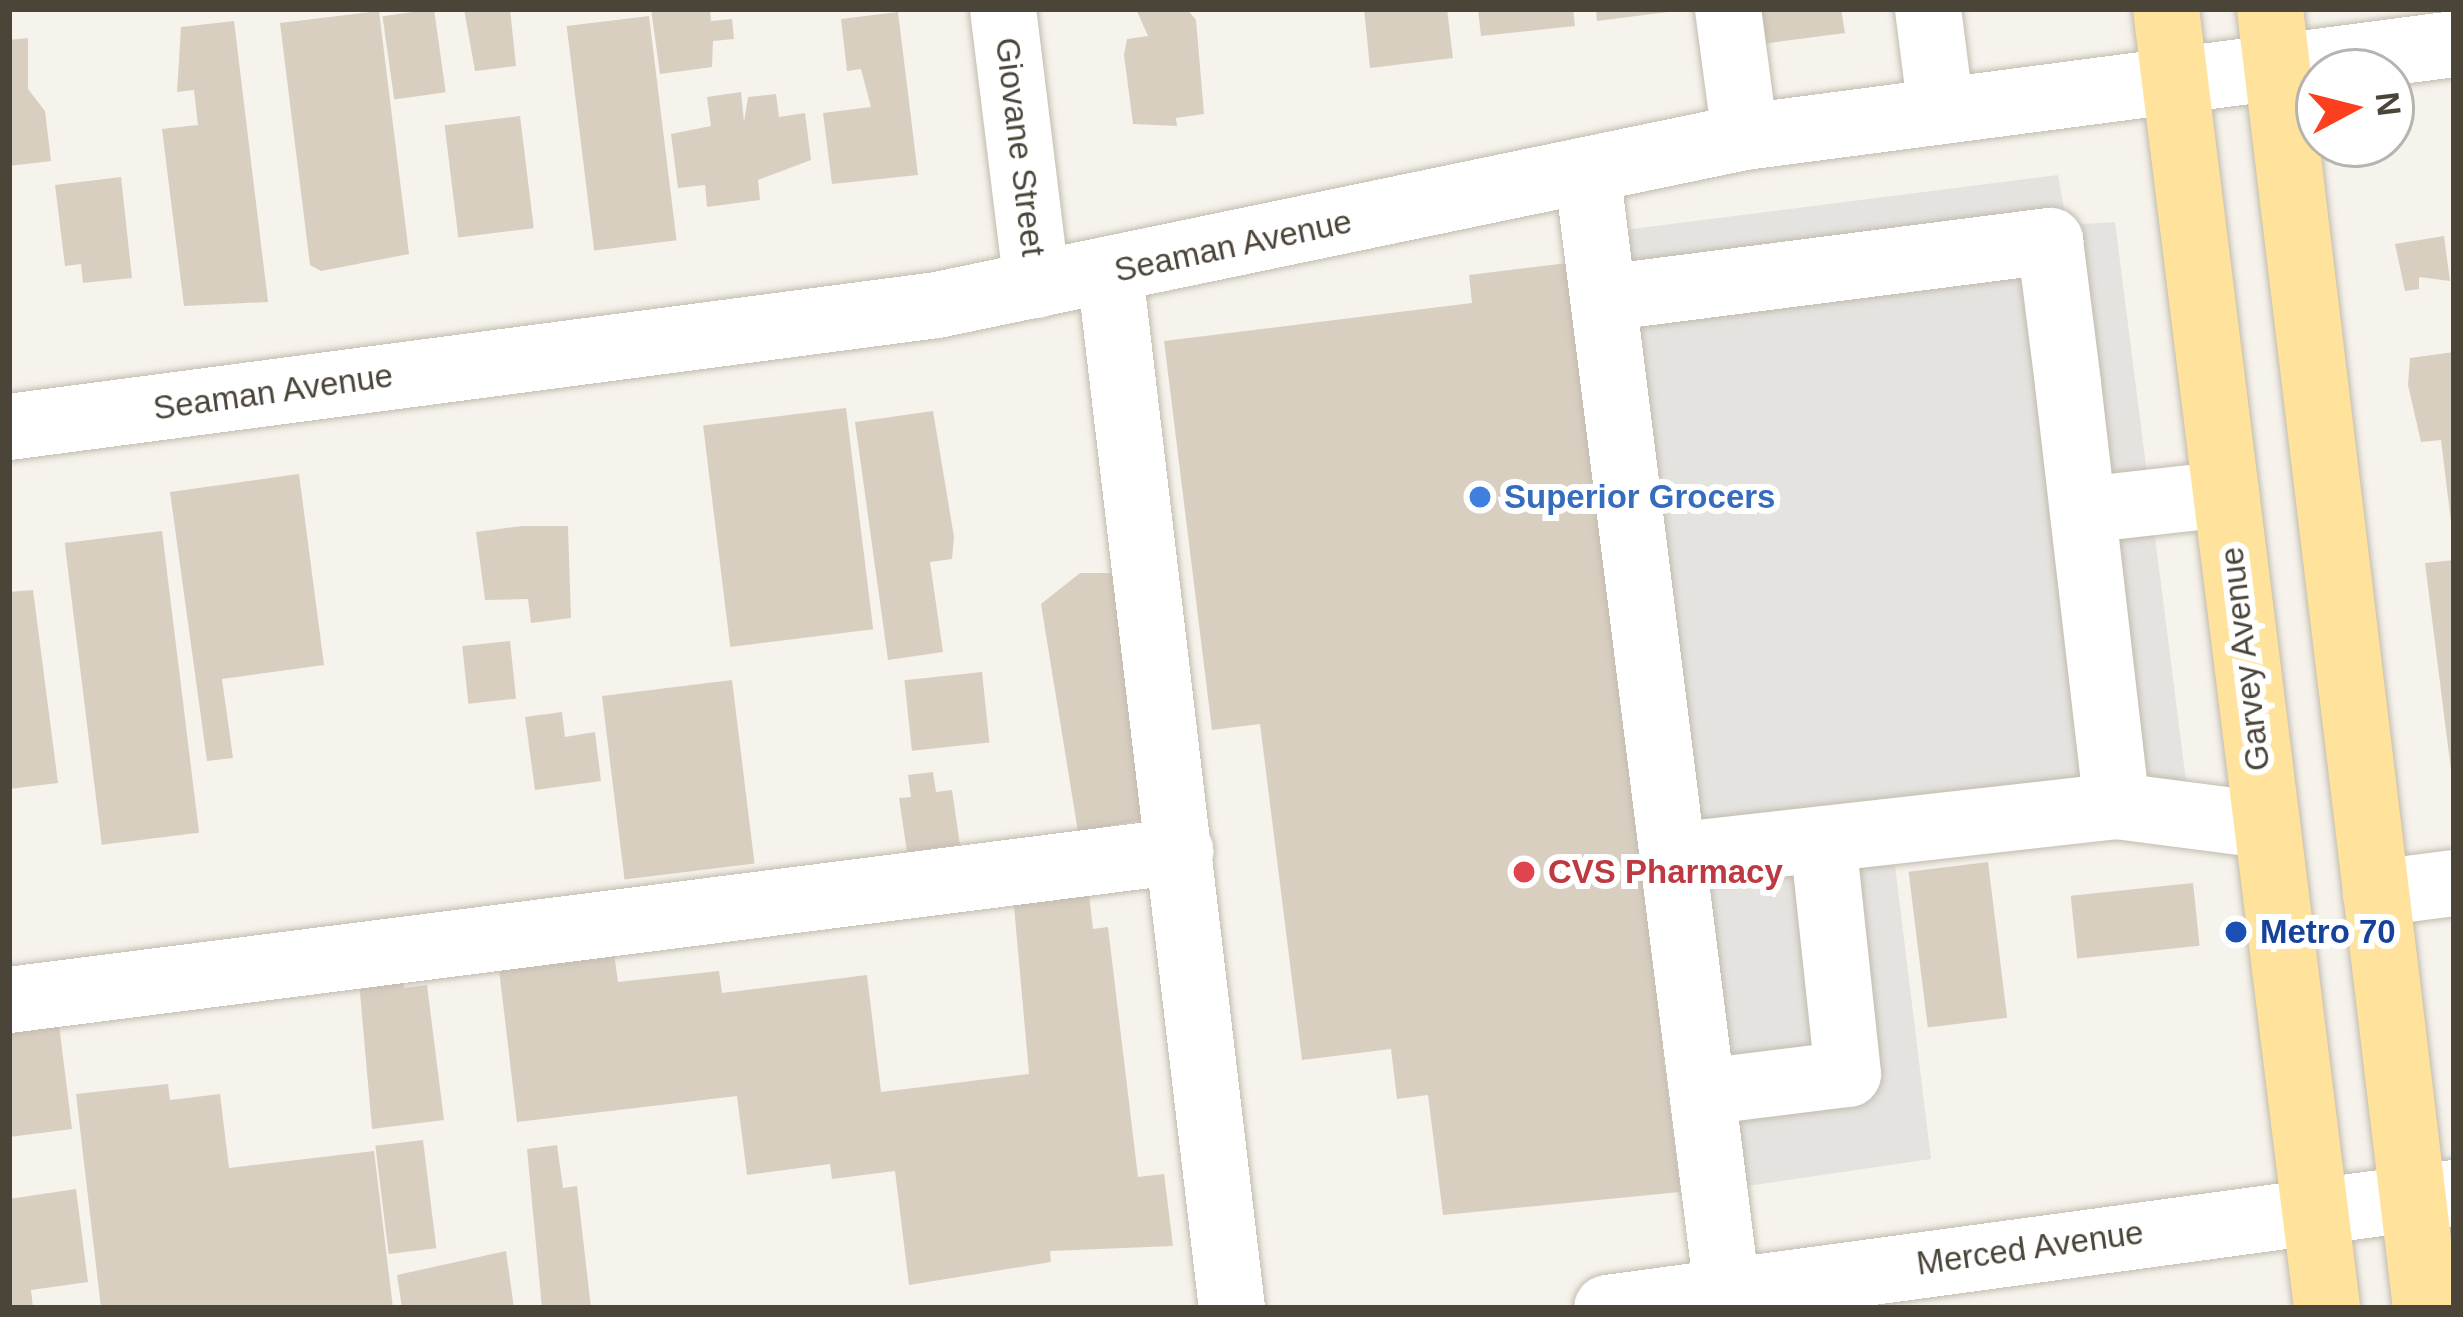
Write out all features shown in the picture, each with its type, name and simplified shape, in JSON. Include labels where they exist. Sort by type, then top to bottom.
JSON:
[{"type":"main road","name":"Garvey Avenue","points":[[2166,9],[2327,1308]]},
{"type":"main road","points":[[2273,37],[2376,893],[2434,1195],[2426,1308]]},
{"type":"street","name":"Giovane Street","points":[[1003,9],[1037,285]]},
{"type":"street","points":[[1728,9],[1745,137]]},
{"type":"street","points":[[1928,9],[1941,111]]},
{"type":"street","name":"Seaman Avenue","points":[[10,422],[1110,273],[1745,137],[2174,78],[2273,37],[2454,44]]},
{"type":"street","points":[[1587,170],[1727,1291]]},
{"type":"street","points":[[1604,298],[2050,241],[2117,806]]},
{"type":"street","points":[[1110,273],[1232,1308]]},
{"type":"street","points":[[2084,510],[2226,494]]},
{"type":"street","points":[[1672,856],[2117,806],[2264,825]]},
{"type":"street","points":[[1703,1092],[1848,1073],[1823,839]]},
{"type":"street","points":[[9,1000],[1181,851]]},
{"type":"street","points":[[2376,893],[2454,883]]},
{"type":"street","name":"Merced Avenue","points":[[1607,1308],[2434,1195]]},
{"type":"shaded area","points":[[2058,175],[2067,225],[2115,222],[2191,820],[1894,857],[1931,1159],[1679,1196],[1576,236]]},
{"type":"building","points":[[434,9],[446,92],[394,99],[383,16]]},
{"type":"building","points":[[464,9],[510,9],[516,66],[475,71]]},
{"type":"building","points":[[651,9],[710,9],[711,21],[732,19],[734,39],[713,41],[712,67],[660,74]]},
{"type":"building","points":[[1136,9],[1187,9],[1196,20],[1204,114],[1176,118],[1177,126],[1133,124],[1124,55],[1127,39],[1148,36]]},
{"type":"building","points":[[1364,9],[1447,9],[1453,58],[1370,68]]},
{"type":"building","points":[[1478,9],[1573,9],[1575,26],[1481,36]]},
{"type":"building","points":[[1596,9],[1667,9],[1668,12],[1597,21]]},
{"type":"building","points":[[1749,9],[1841,9],[1845,33],[1754,45]]},
{"type":"building","points":[[379,11],[409,254],[321,271],[310,265],[280,23]]},
{"type":"building","points":[[898,12],[918,175],[832,184],[823,113],[871,107],[861,69],[847,71],[841,19]]},
{"type":"building","points":[[649,16],[677,240],[594,250],[567,26]]},
{"type":"building","points":[[234,21],[268,302],[184,306],[162,129],[198,125],[194,90],[177,92],[181,27]]},
{"type":"building","points":[[28,38],[28,89],[45,111],[51,161],[9,166],[9,40]]},
{"type":"building","points":[[741,92],[744,122],[748,97],[776,94],[779,117],[805,113],[811,160],[758,180],[760,200],[707,207],[705,185],[678,188],[671,134],[711,126],[707,97]]},
{"type":"building","points":[[520,116],[534,228],[458,237],[445,125]]},
{"type":"building","points":[[121,177],[132,278],[83,283],[81,264],[65,266],[55,185]]},
{"type":"building","points":[[2444,236],[2450,281],[2419,277],[2419,289],[2405,291],[2395,244]]},
{"type":"building","points":[[1576,262],[1672,1045],[1662,1047],[1680,1192],[1443,1215],[1428,1095],[1397,1099],[1391,1049],[1302,1060],[1260,724],[1212,730],[1164,341],[1472,303],[1469,275]]},
{"type":"building","points":[[2454,352],[2451,522],[2441,440],[2421,442],[2408,385],[2410,358]]},
{"type":"building","points":[[846,408],[873,629],[730,647],[703,426]]},
{"type":"building","points":[[933,411],[954,537],[952,559],[930,562],[943,652],[888,660],[855,422]]},
{"type":"building","points":[[299,474],[324,665],[222,679],[233,758],[207,761],[170,492]]},
{"type":"building","points":[[568,526],[571,618],[531,623],[528,599],[485,600],[476,532]]},
{"type":"building","points":[[162,531],[199,833],[102,845],[65,543]]},
{"type":"building","points":[[2454,560],[2454,770],[2451,770],[2425,563]]},
{"type":"building","points":[[1080,573],[1127,573],[1157,817],[1078,832],[1041,604]]},
{"type":"building","points":[[33,590],[58,783],[9,789],[9,592]]},
{"type":"building","points":[[510,641],[516,699],[468,704],[462,646]]},
{"type":"building","points":[[982,672],[989,743],[912,751],[904,680]]},
{"type":"building","points":[[732,680],[755,864],[625,880],[602,696]]},
{"type":"building","points":[[562,712],[565,737],[595,732],[601,781],[535,790],[525,717]]},
{"type":"building","points":[[933,772],[936,792],[952,790],[960,845],[907,852],[899,798],[911,797],[908,775]]},
{"type":"building","points":[[1988,862],[2007,1018],[1928,1028],[1909,872]]},
{"type":"building","points":[[2193,883],[2200,946],[2077,959],[2071,896]]},
{"type":"building","points":[[1088,886],[1093,929],[1108,927],[1138,1177],[1164,1174],[1173,1246],[1050,1251],[1051,1262],[909,1285],[895,1171],[832,1179],[830,1164],[747,1175],[737,1096],[517,1122],[497,952],[612,939],[618,982],[719,971],[722,993],[867,975],[881,1092],[1029,1074],[1013,895]]},
{"type":"building","points":[[400,964],[404,988],[427,985],[444,1120],[372,1129],[358,970]]},
{"type":"building","points":[[9,1013],[59,1025],[72,1129],[9,1137]]},
{"type":"building","points":[[168,1084],[170,1100],[220,1094],[229,1168],[374,1151],[393,1308],[101,1308],[76,1094]]},
{"type":"building","points":[[423,1140],[436,1248],[389,1254],[375,1146]]},
{"type":"building","points":[[557,1145],[563,1188],[577,1186],[591,1308],[542,1308],[527,1149]]},
{"type":"building","points":[[76,1189],[88,1282],[31,1290],[33,1308],[9,1308],[9,1199]]},
{"type":"building","points":[[506,1251],[514,1308],[402,1308],[397,1275]]},
{"type":"place","name":"Superior Grocers","points":[[1480,497]]},
{"type":"place","name":"CVS Pharmacy","points":[[1524,872]]},
{"type":"place","name":"Metro 70","points":[[2236,932]]}]
